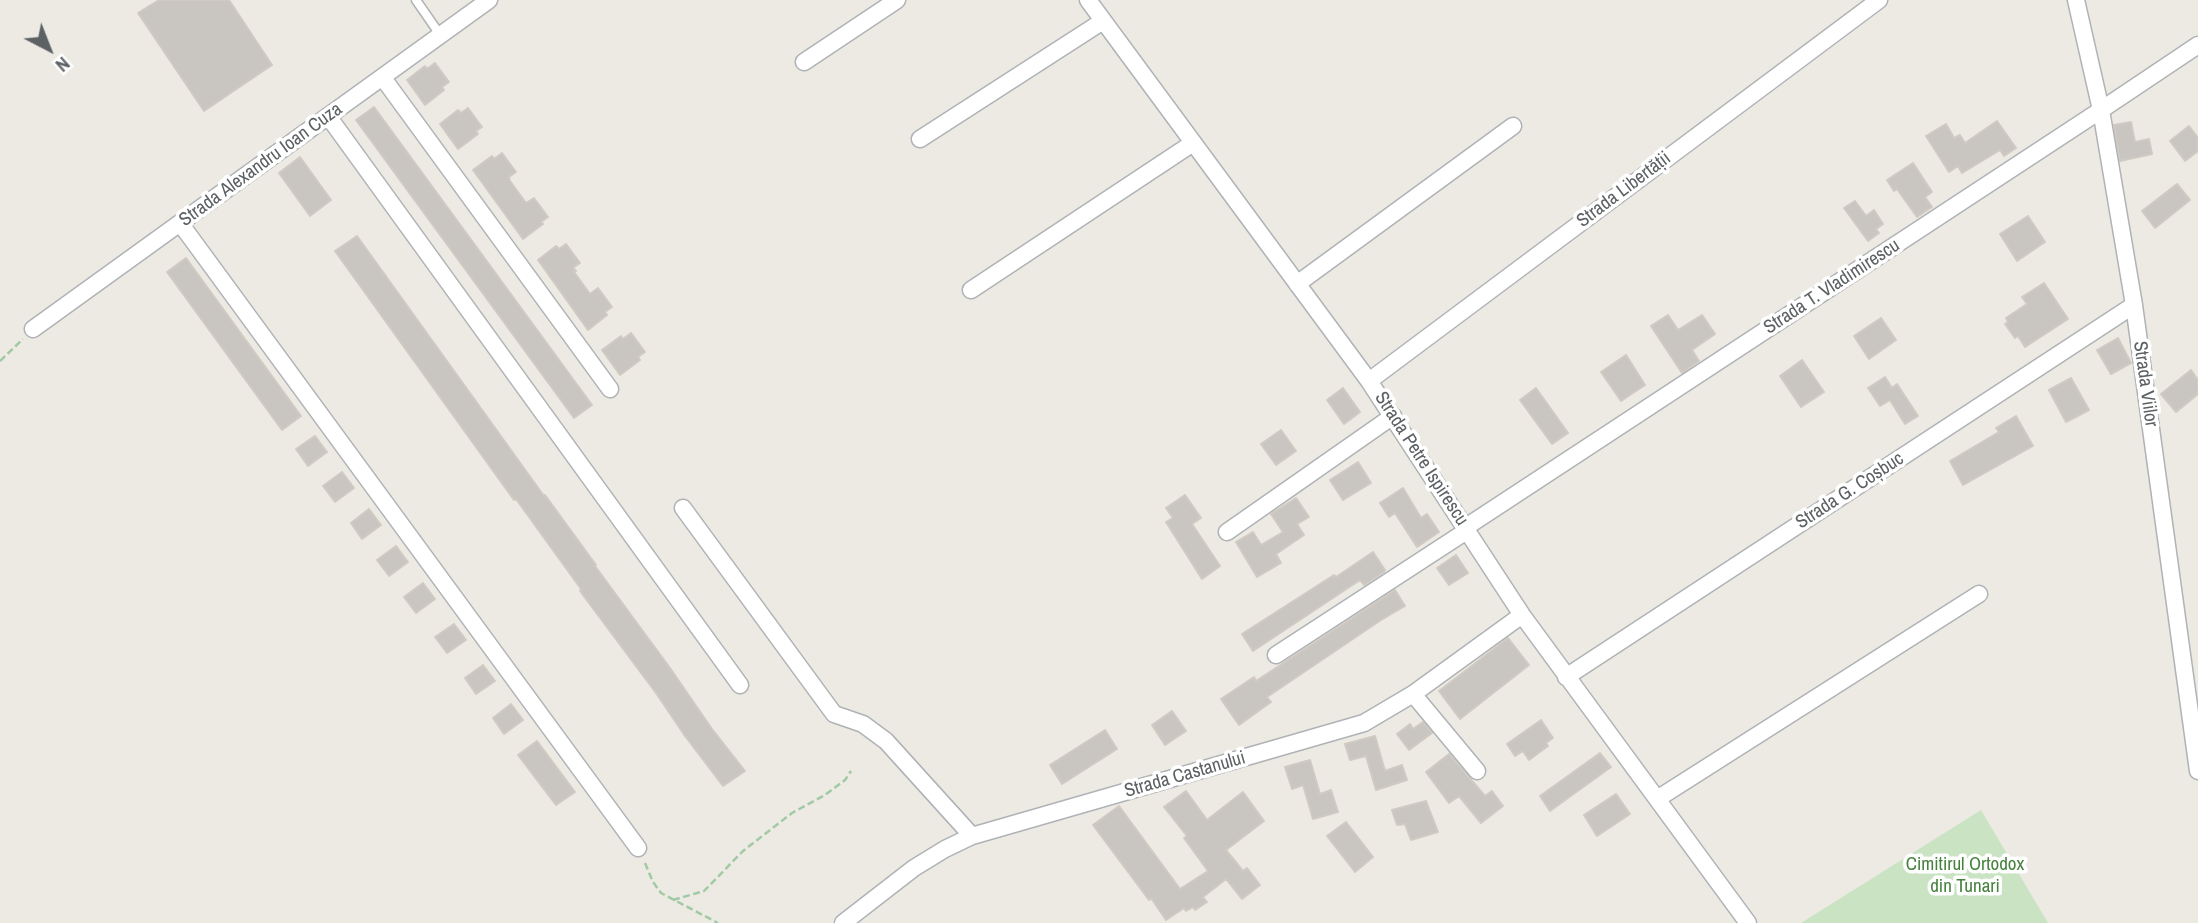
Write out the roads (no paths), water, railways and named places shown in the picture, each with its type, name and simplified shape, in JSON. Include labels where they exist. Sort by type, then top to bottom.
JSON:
[{"type":"street","name":"Strada Alexandru Ioan Cuza","points":[[33,329],[489,0]]},
{"type":"street","points":[[804,62],[897,0]]},
{"type":"street","name":"Strada Petre Ispirescu","points":[[1088,0],[1369,381],[1522,615],[1746,921]]},
{"type":"street","name":"Strada Libertății","points":[[1369,381],[1879,0]]},
{"type":"street","name":"Strada Viilor","points":[[2076,0],[2101,110],[2134,305],[2198,771]]},
{"type":"street","points":[[920,139],[1103,21]]},
{"type":"street","name":"Strada T. Vladimirescu","points":[[1276,655],[2198,45]]},
{"type":"street","points":[[383,78],[610,389]]},
{"type":"street","points":[[328,116],[740,685]]},
{"type":"street","points":[[1297,284],[1513,126]]},
{"type":"street","points":[[971,290],[1192,143]]},
{"type":"street","points":[[180,223],[638,848]]},
{"type":"street","name":"Strada G. Coșbuc","points":[[1566,677],[2134,305]]},
{"type":"street","points":[[1227,532],[1393,416]]},
{"type":"street","points":[[683,508],[834,714],[863,724],[887,741],[972,836]]},
{"type":"street","points":[[1657,799],[1979,594]]},
{"type":"street","name":"Strada Castanului","points":[[843,923],[914,867],[972,836],[1364,723],[1413,694],[1522,615]]},
{"type":"street","points":[[1413,694],[1477,771]]},
{"type":"street","points":[[1728,923],[1746,921]]},
{"type":"lane","points":[[416,0],[441,36]]},
{"type":"park label","name":"Cimitirul Ortodox din Tunari","points":[[1965,876]]}]
